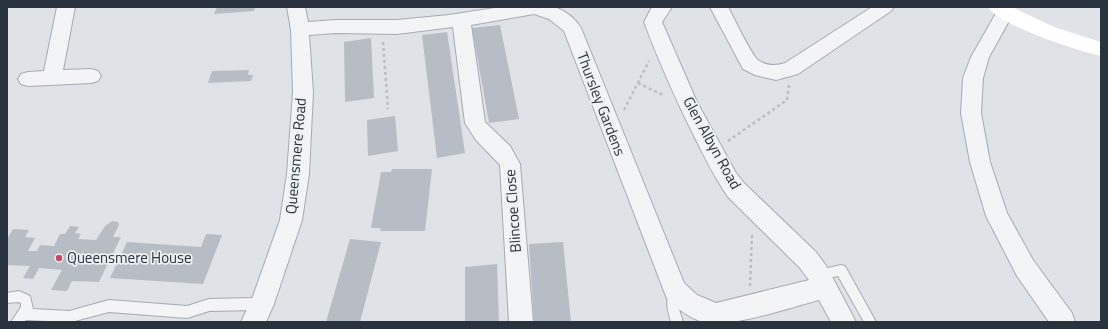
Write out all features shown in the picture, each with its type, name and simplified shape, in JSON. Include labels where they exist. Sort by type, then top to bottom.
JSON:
[{"type":"street","points":[[52,78],[66,7]]},
{"type":"street","name":"Queensmere Road","points":[[258,313],[291,220],[298,174],[303,92],[300,30],[296,7]]},
{"type":"street","name":"Glen Albyn Road","points":[[663,7],[659,10],[653,22],[659,39],[713,151],[736,190],[808,260],[822,281],[844,322]]},
{"type":"street","points":[[719,7],[750,64],[762,70],[776,72],[791,69],[885,7]]},
{"type":"street","name":"Thursley Gardens","points":[[300,30],[335,26],[382,28],[410,26],[534,8],[549,11],[562,17],[572,28],[675,291],[689,303],[715,318],[822,281]]},
{"type":"street","points":[[1063,322],[1025,268],[997,216],[980,162],[971,113],[973,78],[980,57],[1001,9],[1083,45],[1101,49]]},
{"type":"street","name":"Blincoe Close","points":[[460,19],[475,123],[480,134],[506,154],[510,164],[521,322]]},
{"type":"street","points":[[28,79],[91,76]]},
{"type":"lane","points":[[822,281],[842,270],[870,322]]},
{"type":"lane","points":[[675,291],[672,306],[678,322]]},
{"type":"lane","points":[[7,298],[13,296],[23,297],[27,304],[20,318],[69,317],[109,306],[187,312],[209,305],[258,313]]},
{"type":"path","points":[[382,28],[388,109]]},
{"type":"path","points":[[621,116],[651,55]]},
{"type":"path","points":[[713,151],[787,100],[791,69]]},
{"type":"path","points":[[638,82],[652,89]]},
{"type":"path","points":[[748,306],[754,207]]},
{"type":"building","points":[[217,7],[255,7],[254,11],[214,14]]},
{"type":"building","points":[[500,25],[519,119],[489,123],[472,28]]},
{"type":"building","points":[[447,32],[465,153],[437,158],[422,35]]},
{"type":"building","points":[[371,38],[374,98],[345,102],[344,42]]},
{"type":"building","points":[[249,70],[248,75],[253,75],[251,81],[208,83],[212,71]]},
{"type":"building","points":[[395,116],[398,151],[368,156],[367,120]]},
{"type":"building","points":[[392,169],[432,169],[425,231],[380,231],[381,228],[371,228],[381,172],[391,172]]},
{"type":"building","name":"Queensmere House","points":[[112,221],[118,222],[119,225],[113,237],[121,237],[99,282],[72,281],[67,291],[51,290],[62,270],[39,268],[33,279],[23,278],[30,266],[7,265],[7,239],[13,229],[29,230],[25,237],[35,238],[28,251],[37,251],[40,245],[54,246],[60,234],[65,234],[70,226],[79,227],[75,233],[81,234],[78,239],[96,240],[105,226]]},
{"type":"building","points":[[206,234],[222,235],[203,284],[110,278],[127,242],[201,247]]},
{"type":"building","points":[[350,239],[381,242],[360,322],[326,322]]},
{"type":"building","points":[[563,242],[571,322],[534,322],[529,244]]},
{"type":"building","points":[[497,264],[499,322],[465,322],[465,267]]},
{"type":"place","name":"Queensmere House","points":[[59,258]]}]
